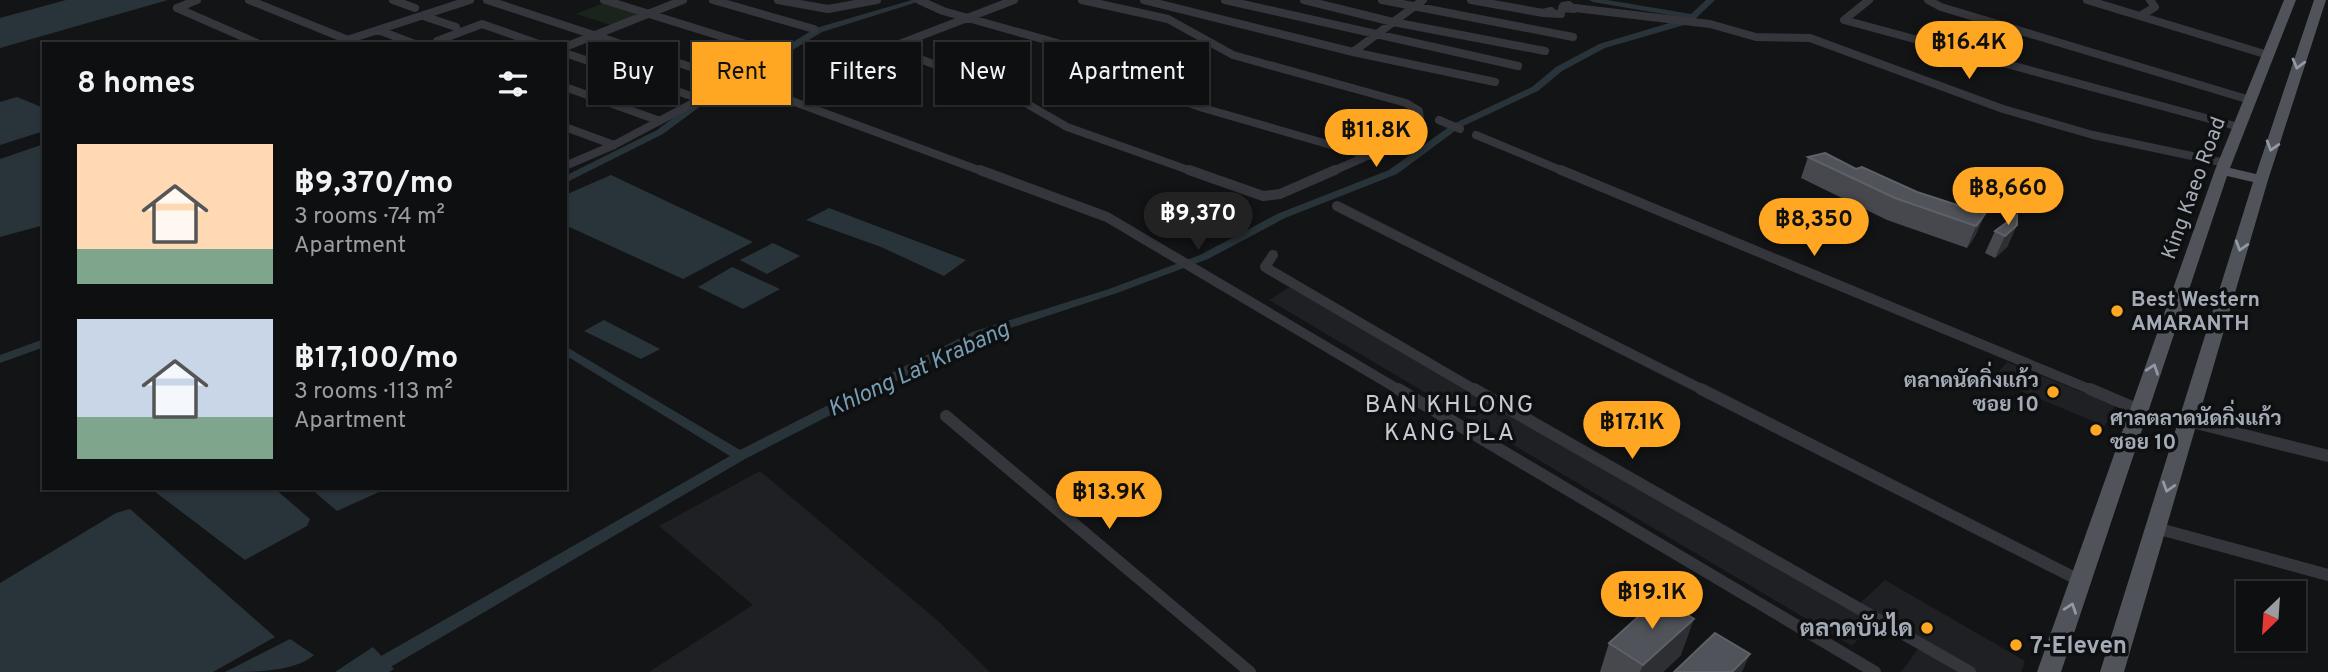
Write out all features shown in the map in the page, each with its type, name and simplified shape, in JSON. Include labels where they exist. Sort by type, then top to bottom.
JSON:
[{"type":"main road","name":"King Kaeo Road","points":[[2049,672],[2223,166],[2290,0]]},
{"type":"main road","points":[[2112,672],[2261,180],[2320,0]]},
{"type":"main road","points":[[2223,166],[2261,180]]},
{"type":"street","points":[[198,0],[177,8],[254,42]]},
{"type":"street","points":[[249,0],[350,42],[470,0]]},
{"type":"street","points":[[393,0],[415,8]]},
{"type":"street","points":[[487,0],[773,94],[1062,199],[1107,218],[1875,672]]},
{"type":"street","points":[[604,0],[740,42]]},
{"type":"street","points":[[567,49],[684,0]]},
{"type":"street","points":[[713,0],[814,29]]},
{"type":"street","points":[[778,0],[807,9],[828,11],[877,0]]},
{"type":"street","points":[[1014,0],[889,48],[899,54],[1000,88],[1067,127],[1255,195],[1280,194],[1369,156],[1417,124],[1421,115],[1416,107],[1233,55],[1168,19],[1082,0]]},
{"type":"street","points":[[1144,0],[1157,1],[1353,52],[1495,82]]},
{"type":"street","points":[[1225,0],[1374,36],[1518,66]]},
{"type":"street","points":[[1304,0],[1393,22],[1545,51]]},
{"type":"street","points":[[1381,0],[1573,37]]},
{"type":"street","points":[[1353,52],[1423,0]]},
{"type":"street","points":[[1471,0],[1557,12],[1661,18],[1710,24],[1756,37],[1810,38],[2003,109],[2093,135],[2223,166]]},
{"type":"street","points":[[1869,0],[1844,20],[2240,124]]},
{"type":"street","points":[[1928,0],[1936,5],[2250,100]]},
{"type":"street","points":[[2090,0],[2268,55]]},
{"type":"street","points":[[2140,16],[2155,6],[2150,0]]},
{"type":"street","points":[[921,2],[1082,50],[1154,91],[1191,104],[1369,156]]},
{"type":"street","points":[[422,16],[456,27]]},
{"type":"street","points":[[1864,19],[2240,124]]},
{"type":"street","points":[[438,42],[481,24],[533,42]]},
{"type":"street","points":[[378,30],[410,42]]},
{"type":"street","points":[[567,51],[697,98],[695,102],[614,145],[567,165]]},
{"type":"street","points":[[567,88],[660,121]]},
{"type":"street","points":[[1438,121],[1460,130]]},
{"type":"street","points":[[567,128],[614,145]]},
{"type":"street","points":[[1476,135],[2139,410]]},
{"type":"street","points":[[1337,206],[2081,580]]},
{"type":"street","points":[[1273,255],[1265,267],[1578,450],[1780,561],[1970,672]]},
{"type":"street","points":[[946,416],[1250,672]]},
{"type":"street","points":[[2188,421],[2328,456]]},
{"type":"street","points":[[2156,528],[2328,575]]},
{"type":"shaded area","points":[[66,0],[168,0],[0,48],[0,18]]},
{"type":"shaded area","points":[[609,1],[647,13],[614,26],[576,14]]},
{"type":"shaded area","points":[[17,97],[42,107],[42,132],[0,145],[0,102]]},
{"type":"shaded area","points":[[42,145],[42,226],[0,237],[0,159]]},
{"type":"shaded area","points":[[611,175],[753,242],[683,279],[567,226],[567,194]]},
{"type":"shaded area","points":[[829,208],[966,260],[944,276],[881,247],[806,220]]},
{"type":"shaded area","points":[[773,243],[800,256],[767,274],[740,260]]},
{"type":"shaded area","points":[[732,267],[780,289],[743,309],[698,287]]},
{"type":"shaded area","points":[[1293,285],[1873,623],[1852,646],[1269,300]]},
{"type":"shaded area","points":[[604,320],[660,349],[641,359],[584,331]]},
{"type":"shaded area","name":"ตลาดนัดกิ่งแก้ว ซอย 10","points":[[2007,362],[2115,405],[2105,426],[1992,379]]},
{"type":"shaded area","points":[[760,471],[937,620],[990,672],[649,672],[753,605],[659,526]]},
{"type":"shaded area","points":[[153,490],[276,490],[310,519],[307,526],[245,560]]},
{"type":"shaded area","points":[[312,490],[379,492],[337,511]]},
{"type":"shaded area","points":[[130,509],[275,637],[213,672],[0,672],[0,583],[116,513]]},
{"type":"shaded area","name":"ตลาดบันได","points":[[1885,580],[2025,661],[2021,672],[1901,672],[1919,648],[1855,608]]},
{"type":"shaded area","points":[[290,639],[314,655],[306,661],[285,668],[225,672]]},
{"type":"shaded area","points":[[373,647],[394,669],[389,672],[335,672]]},
{"type":"building","points":[[1825,153],[1856,169],[1862,167],[1917,192],[1985,214],[1976,226],[1895,198],[1808,157]]},
{"type":"building","points":[[2017,215],[2017,225],[2005,236],[1995,231]]},
{"type":"building","points":[[1660,597],[1694,619],[1643,665],[1609,643]]},
{"type":"building","points":[[1715,633],[1750,654],[1732,672],[1674,672]]},
{"type":"waterway","points":[[567,179],[660,132],[695,106],[819,30],[920,0]]},
{"type":"waterway","points":[[1593,0],[1692,17]]},
{"type":"waterway","name":"Khlong Lat Krabang","points":[[740,456],[976,335],[1113,291],[1204,257],[1281,216],[1393,172],[1456,126],[1535,89],[1559,69],[1602,46],[1688,21],[1711,0]]},
{"type":"waterway","points":[[0,359],[42,344]]},
{"type":"waterway","points":[[567,351],[740,456]]},
{"type":"waterway","name":"Khlong Lat Krabang","points":[[368,672],[740,456]]},
{"type":"place","name":"Best Western AMARANTH","points":[[2117,311]]},
{"type":"place","name":"ตลาดนัดกิ่งแก้ว ซอย 10","points":[[2053,392]]},
{"type":"place","name":"ศาลตลาดนัดกิ่งแก้ว ซอย 10","points":[[2096,430]]},
{"type":"place","name":"ตลาดบันได","points":[[1927,628]]},
{"type":"place","name":"7-Eleven","points":[[2016,645]]},
{"type":"district","name":"BAN KHLONG KANG PLA","points":[[1450,418]]}]
